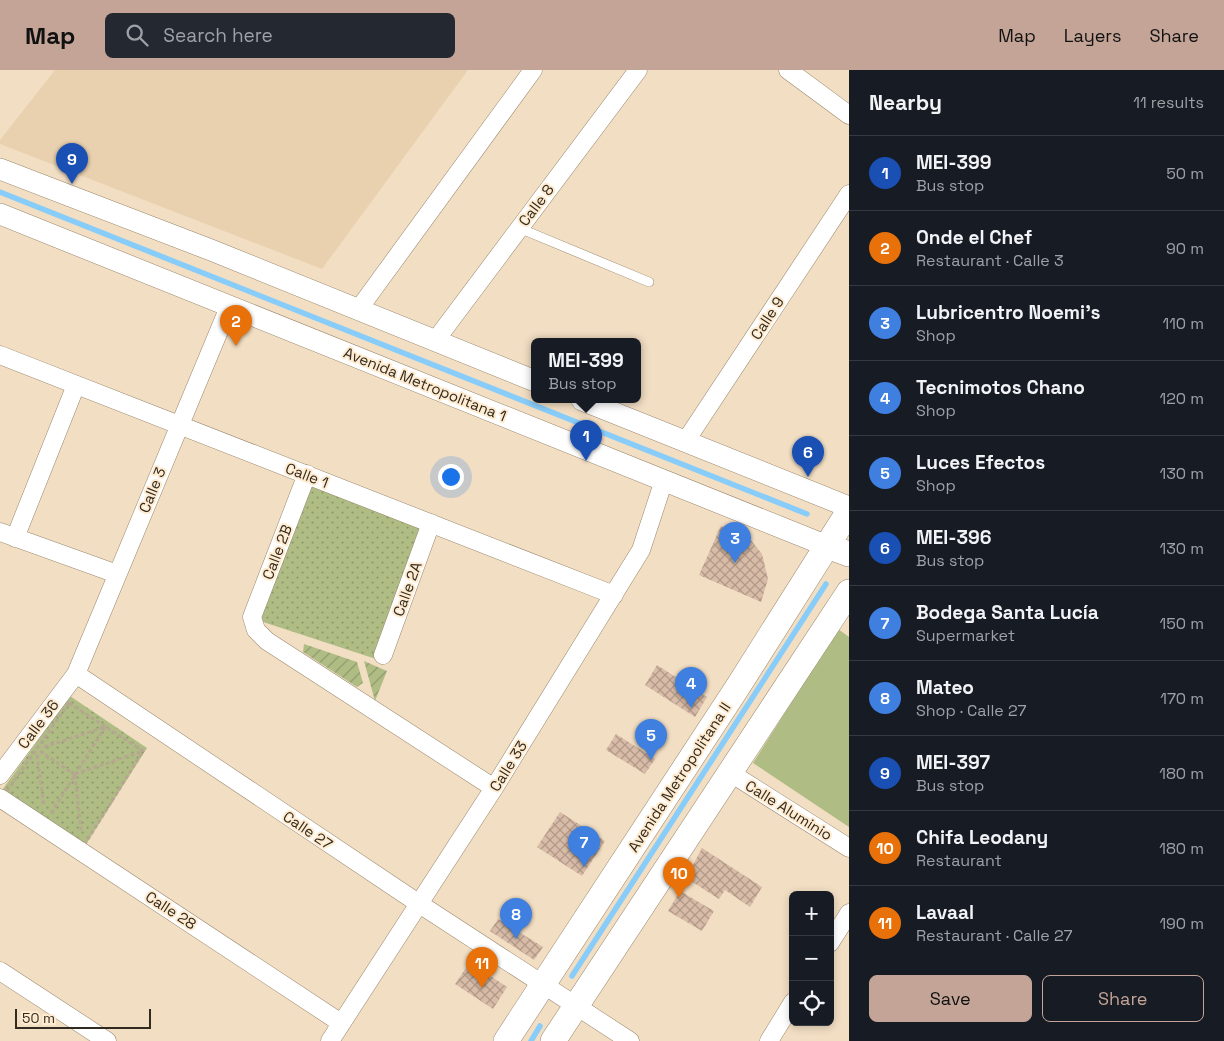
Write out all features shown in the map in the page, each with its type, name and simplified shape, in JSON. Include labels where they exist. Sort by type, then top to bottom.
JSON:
[{"type":"main road","name":"Avenida Metropolitana II","points":[[506,1041],[739,686],[838,550],[849,511]]},
{"type":"main road","points":[[553,1041],[849,592]]},
{"type":"street","points":[[358,310],[533,70]]},
{"type":"street","name":"Calle 8","points":[[435,341],[638,70]]},
{"type":"street","points":[[788,70],[849,115]]},
{"type":"street","points":[[0,169],[211,250],[531,379]]},
{"type":"street","name":"Calle 9","points":[[685,442],[843,215],[849,194]]},
{"type":"street","name":"Avenida Metropolitana 1","points":[[0,214],[838,550]]},
{"type":"street","name":"Calle 3","points":[[76,674],[229,307]]},
{"type":"street","name":"Calle 1","points":[[0,355],[614,595]]},
{"type":"street","points":[[76,385],[6,537],[117,574]]},
{"type":"street","points":[[589,403],[849,507]]},
{"type":"street","name":"Calle 2B","points":[[307,474],[252,617],[256,630],[267,641],[494,788]]},
{"type":"street","name":"Calle 33","points":[[330,1041],[494,788],[641,550],[664,480]]},
{"type":"street","name":"Calle 2A","points":[[384,655],[431,523]]},
{"type":"street","name":"Calle 27","points":[[76,674],[418,903],[630,1041]]},
{"type":"street","name":"Calle 36","points":[[0,774],[76,674]]},
{"type":"street","name":"Calle Aluminio","points":[[729,772],[849,848]]},
{"type":"street","name":"Calle 28","points":[[0,798],[341,1023]]},
{"type":"street","points":[[834,936],[849,913]]},
{"type":"street","points":[[0,972],[107,1041]]},
{"type":"street","points":[[769,1041],[789,1008]]},
{"type":"lane","points":[[519,228],[649,282]]},
{"type":"path","points":[[83,847],[5,794],[69,704],[143,751]]},
{"type":"path","points":[[37,749],[105,727]]},
{"type":"path","points":[[46,822],[105,727]]},
{"type":"path","points":[[37,749],[75,775],[83,847]]},
{"type":"path","points":[[37,749],[46,822]]},
{"type":"path","points":[[75,775],[143,751]]},
{"type":"path","points":[[83,847],[143,751]]},
{"type":"shaded area","points":[[55,70],[468,70],[322,269],[0,144],[0,140]]},
{"type":"green space","points":[[308,484],[425,528],[376,659],[257,620]]},
{"type":"green space","points":[[838,629],[849,637],[849,827],[753,763]]},
{"type":"green space","points":[[304,644],[357,662],[363,683],[357,687],[303,652]]},
{"type":"green space","points":[[364,661],[387,671],[375,701]]},
{"type":"green space","points":[[70,696],[147,748],[83,849],[0,793]]},
{"type":"building","points":[[721,526],[749,538],[762,554],[768,579],[761,602],[699,575]]},
{"type":"building","points":[[657,665],[707,697],[695,717],[645,685]]},
{"type":"building","points":[[616,734],[655,759],[645,774],[606,750]]},
{"type":"building","points":[[560,812],[605,841],[582,876],[537,847]]},
{"type":"building","points":[[702,848],[762,887],[750,907],[725,890],[719,899],[686,878]]},
{"type":"building","points":[[680,891],[714,911],[702,931],[668,911]]},
{"type":"building","points":[[498,919],[543,947],[534,960],[490,931]]},
{"type":"building","points":[[470,962],[507,987],[493,1009],[455,984]]},
{"type":"waterway","points":[[0,192],[807,514]]},
{"type":"waterway","points":[[572,976],[826,584]]},
{"type":"waterway","points":[[531,1041],[540,1026]]},
{"type":"place","name":"MEI-397","points":[[72,184]]},
{"type":"place","name":"Onde el Chef","points":[[236,346]]},
{"type":"place","name":"MEI-399","points":[[586,461]]},
{"type":"place","name":"MEI-396","points":[[808,477]]},
{"type":"place","name":"Lubricentro Noemi's","points":[[735,563]]},
{"type":"place","name":"Tecnimotos Chano","points":[[691,708]]},
{"type":"place","name":"Luces Efectos","points":[[651,760]]},
{"type":"place","name":"Bodega Santa Lucía","points":[[584,867]]},
{"type":"place","name":"Chifa Leodany","points":[[679,898]]},
{"type":"place","name":"Mateo","points":[[516,939]]},
{"type":"place","name":"Lavaal","points":[[482,988]]}]
